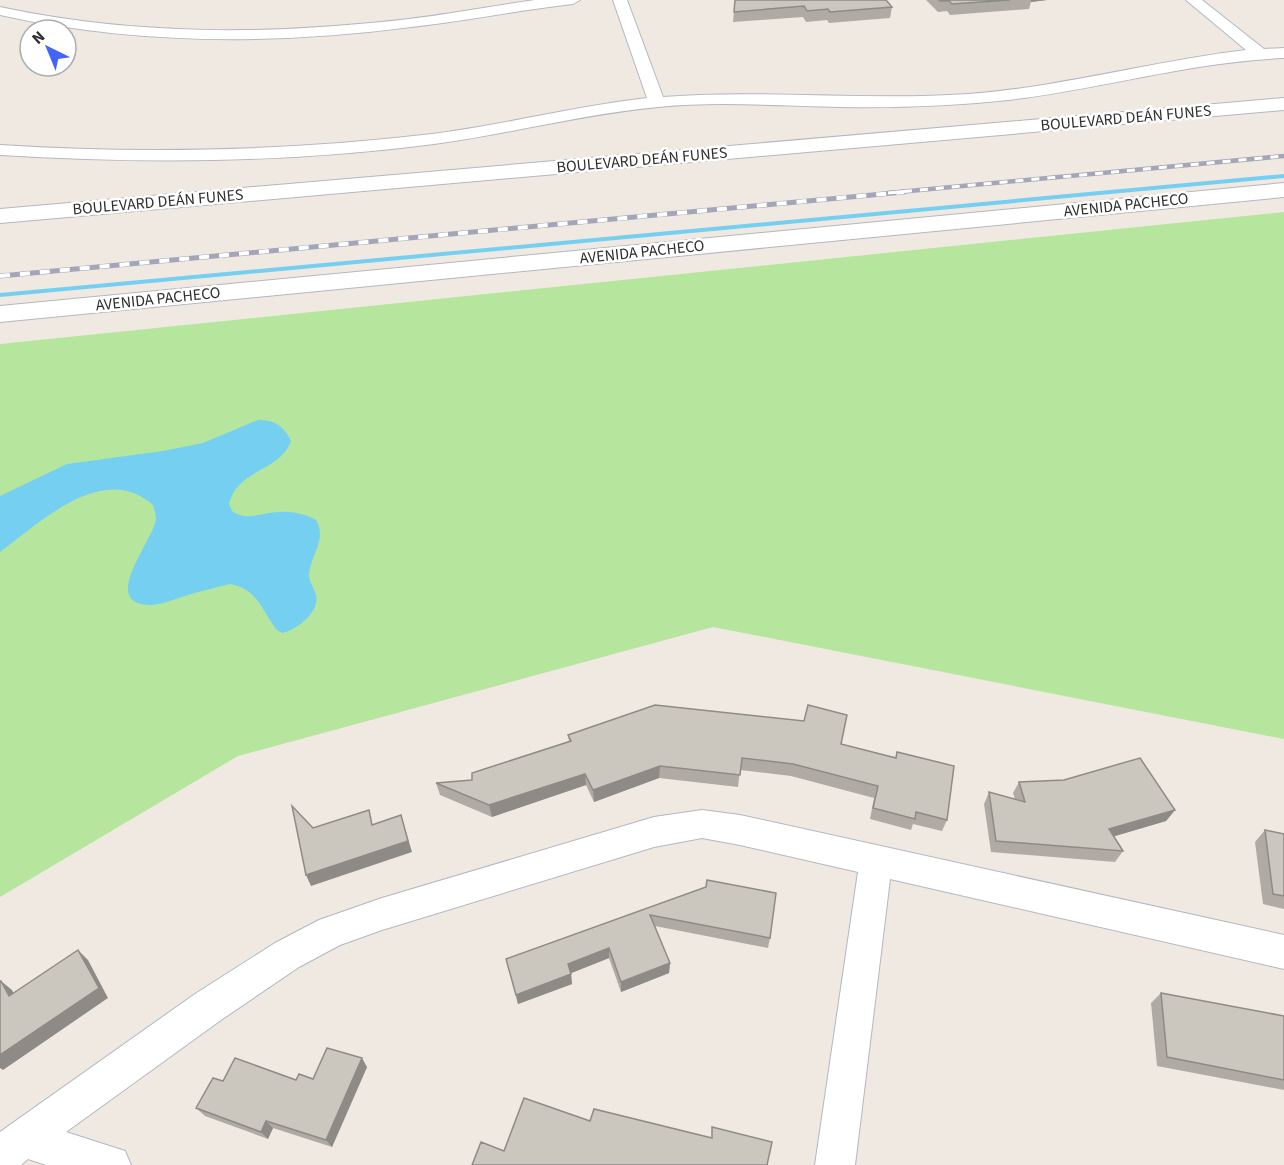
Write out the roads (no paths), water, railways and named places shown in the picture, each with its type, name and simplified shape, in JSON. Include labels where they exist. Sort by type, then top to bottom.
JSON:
[{"type":"main road","name":"BOULEVARD DEÁN FUNES","points":[[0,206],[1284,95]]},
{"type":"main road","name":"BOULEVARD DEÁN FUNES","points":[[0,216],[1284,104]]},
{"type":"main road","name":"AVENIDA PACHECO","points":[[0,314],[1284,190]]},
{"type":"street","points":[[0,11],[57,22],[113,29],[244,35],[297,33],[411,23],[550,1],[573,0]]},
{"type":"street","points":[[620,0],[657,102]]},
{"type":"street","points":[[1193,0],[1258,53]]},
{"type":"street","points":[[0,150],[154,157],[292,152],[433,139],[593,110],[657,102],[700,100],[884,102],[962,99],[1054,89],[1205,60],[1258,53],[1284,53]]},
{"type":"street","points":[[13,1148],[208,1007],[287,955],[331,932],[382,914],[654,832],[702,824],[740,830],[1284,952]]},
{"type":"street","points":[[835,1165],[876,861]]},
{"type":"street","points":[[13,1148],[111,1165]]},
{"type":"water","points":[[258,420],[278,425],[291,441],[286,451],[278,459],[241,483],[229,504],[232,511],[243,516],[289,512],[316,520],[320,533],[309,576],[316,601],[311,614],[294,628],[282,633],[277,630],[253,595],[247,590],[230,584],[159,604],[135,602],[129,594],[129,583],[156,519],[153,505],[134,493],[114,490],[93,493],[73,501],[53,512],[0,552],[0,496],[67,464],[163,451],[203,443]]},
{"type":"waterway","points":[[0,295],[1284,176]]},
{"type":"railway","points":[[888,193],[1284,156]]},
{"type":"railway","points":[[0,276],[904,192]]}]
